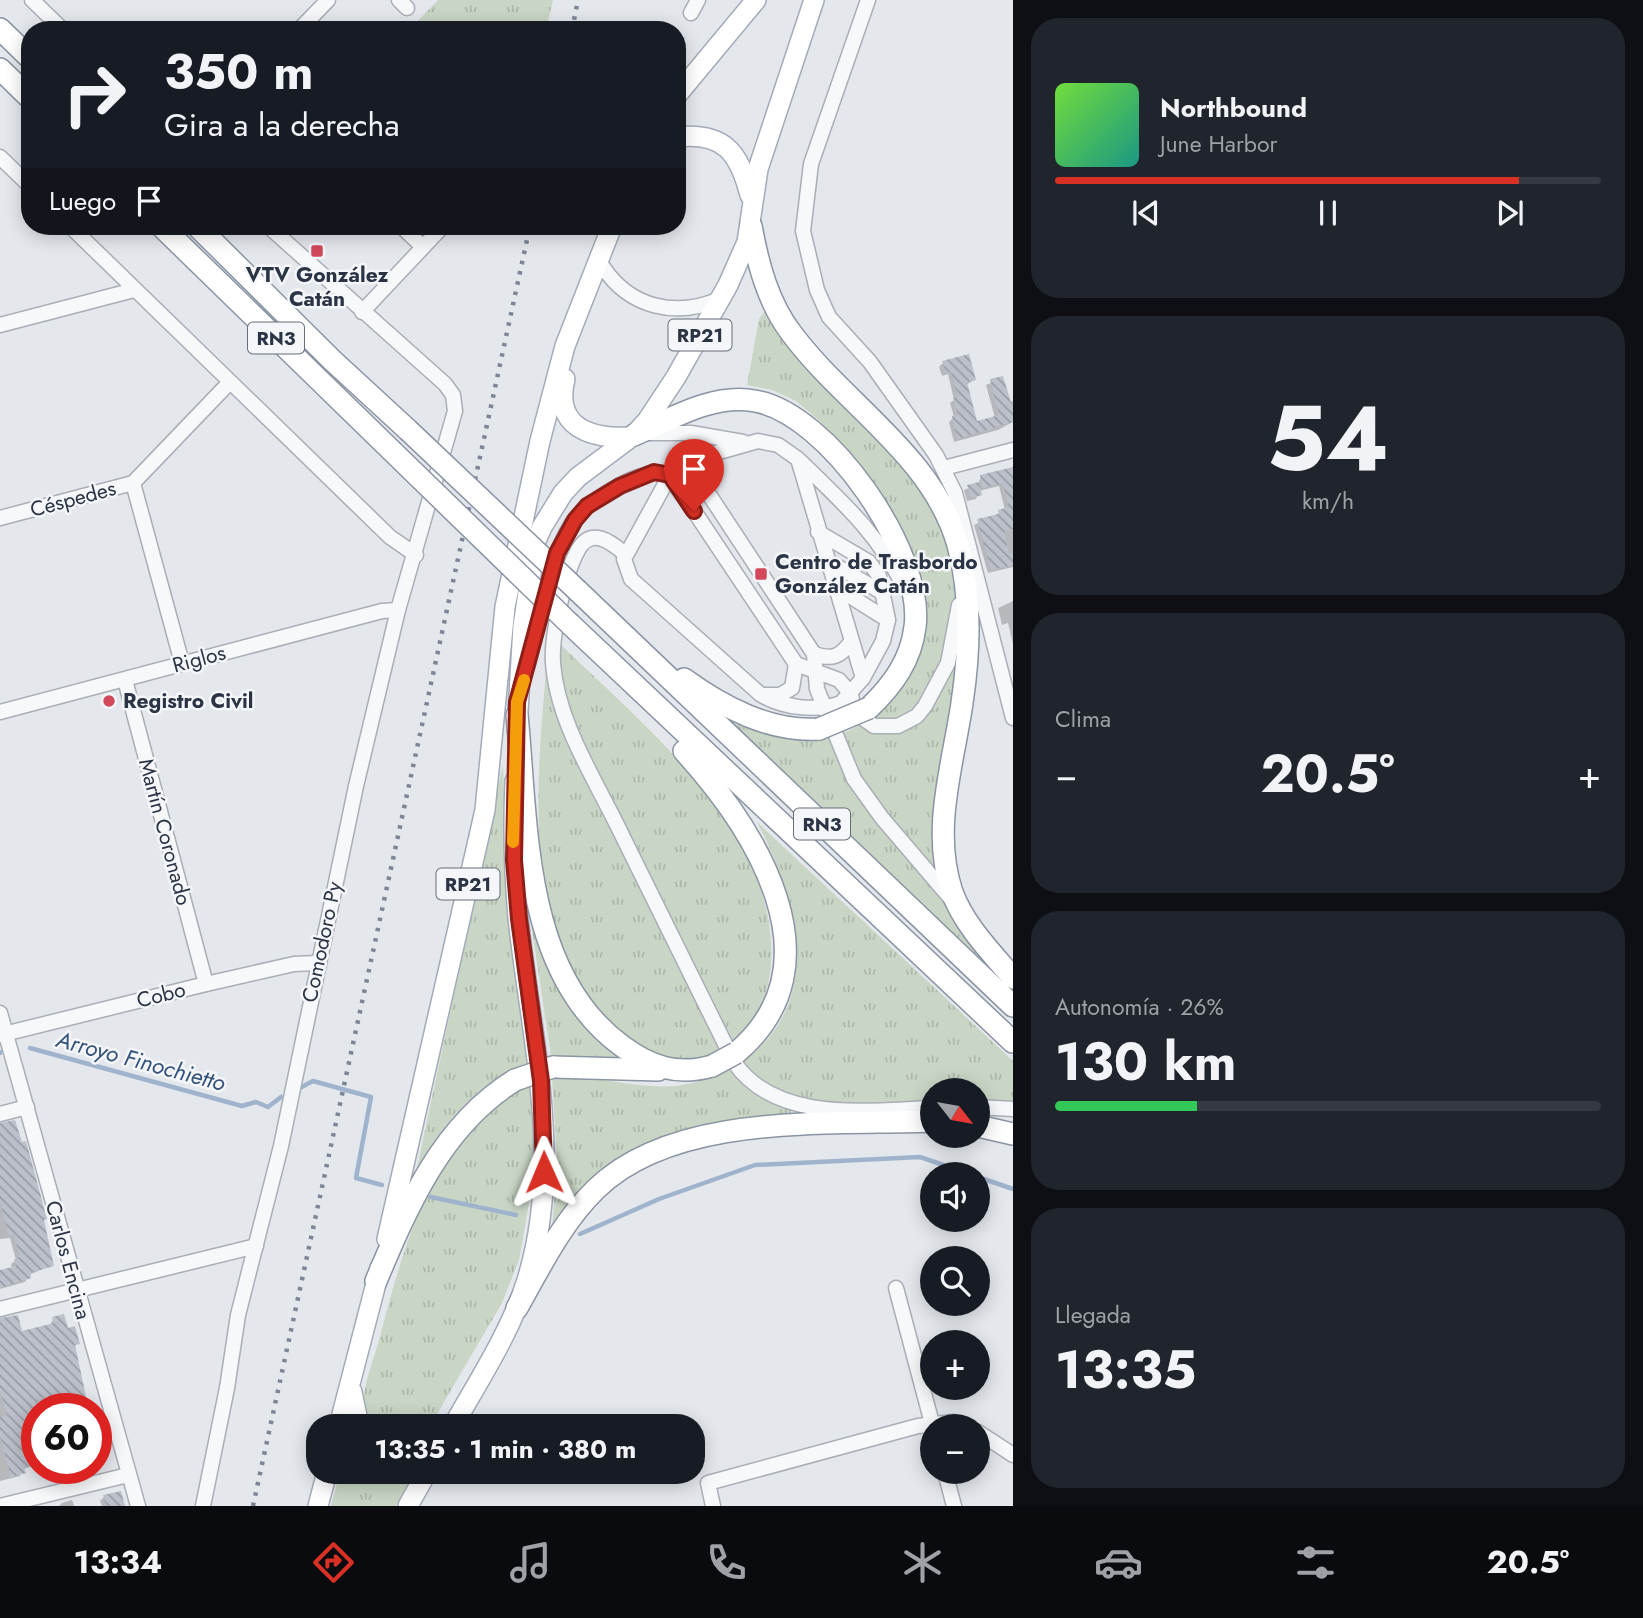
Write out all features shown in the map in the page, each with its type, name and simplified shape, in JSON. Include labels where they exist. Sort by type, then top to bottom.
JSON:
[{"type":"highway","points":[[0,29],[21,49]]},
{"type":"highway","points":[[0,69],[21,89]]},
{"type":"highway","points":[[751,226],[766,285],[791,333],[908,458],[939,502],[958,544],[966,588],[969,629],[962,702],[943,834],[948,873],[962,912],[1013,978]]},
{"type":"highway","name":"RN3","points":[[170,235],[633,686],[1013,1042]]},
{"type":"highway","name":"RN3","points":[[206,235],[332,360],[408,429],[1013,1006]]},
{"type":"highway","points":[[631,642],[692,685],[740,713],[790,729],[819,729],[869,708],[902,669],[916,625],[915,600],[909,574],[883,516],[839,457],[788,413],[771,404],[739,399],[699,406],[632,436]]},
{"type":"highway","points":[[376,1281],[408,1208],[447,1142],[481,1104],[515,1080],[553,1067],[690,1070],[712,1066],[736,1053],[764,1024],[781,985],[785,963],[781,915],[764,865],[743,823],[633,686]]},
{"type":"highway","points":[[517,709],[538,899],[560,969],[598,1025],[631,1053],[667,1070]]},
{"type":"highway","points":[[517,1308],[579,1207],[615,1172],[656,1151],[706,1136],[757,1129],[920,1122]]},
{"type":"highway","points":[[990,1129],[1013,1134]]},
{"type":"main road","points":[[686,84],[756,0]]},
{"type":"main road","name":"RP21","points":[[459,1414],[517,1308],[539,1230],[544,1172],[541,1081],[519,919],[514,860],[517,709],[523,626],[536,541],[563,493],[578,477],[632,436],[676,377],[720,299],[743,254],[751,226],[751,200],[768,137],[814,0]]},
{"type":"main road","points":[[686,136],[695,135],[723,144],[741,165],[751,200]]},
{"type":"main road","name":"RP21","points":[[342,1414],[406,1165],[485,810],[505,607],[540,441],[565,346],[609,235]]},
{"type":"main road","points":[[610,235],[603,267],[572,350],[562,399],[566,416],[580,429],[603,436],[632,436]]},
{"type":"main road","points":[[354,1370],[352,1401],[356,1414]]},
{"type":"main road","points":[[318,1506],[324,1484]]},
{"type":"main road","points":[[408,1506],[420,1484]]},
{"type":"street","points":[[32,0],[54,21]]},
{"type":"street","points":[[308,21],[328,0]]},
{"type":"street","points":[[691,13],[698,0]]},
{"type":"street","points":[[868,0],[811,164],[803,231],[817,290],[829,317],[870,362],[944,468],[955,493],[1013,718]]},
{"type":"street","points":[[0,157],[21,177]]},
{"type":"street","points":[[79,235],[390,537],[416,555]]},
{"type":"street","points":[[278,235],[362,312],[434,235]]},
{"type":"street","points":[[410,235],[423,247]]},
{"type":"street","points":[[603,267],[630,296],[657,307],[684,309],[720,299]]},
{"type":"street","points":[[0,325],[134,290]]},
{"type":"street","name":"Comodoro Py","points":[[203,1506],[227,1388],[237,1315],[281,1146],[317,963],[398,610],[416,555],[455,411],[453,396],[445,384],[362,312]]},
{"type":"street","name":"Céspedes","points":[[0,518],[133,482],[229,383]]},
{"type":"street","points":[[632,436],[691,433],[778,445],[798,459],[867,526],[890,557],[916,625]]},
{"type":"street","points":[[744,442],[687,461],[670,475],[625,554],[624,565],[631,579],[760,694],[806,708],[841,703],[852,694],[883,641],[888,620],[879,576],[870,562],[818,532]]},
{"type":"street","points":[[944,468],[1013,450]]},
{"type":"street","points":[[798,459],[863,678]]},
{"type":"street","points":[[687,461],[814,654],[817,689],[848,768],[862,791],[962,912]]},
{"type":"street","points":[[517,709],[557,553],[575,520],[587,506],[620,486],[654,472],[670,475],[796,664],[816,673],[831,675],[852,694],[853,707],[860,717],[881,728],[908,723],[925,706],[945,671],[956,634],[960,593],[958,544]]},
{"type":"street","points":[[133,482],[182,663]]},
{"type":"street","points":[[625,554],[612,543],[594,537],[587,539],[575,554],[554,645],[555,678],[576,740],[734,1062],[756,1085],[799,1104],[849,1110],[920,1108]]},
{"type":"street","points":[[827,559],[883,593]]},
{"type":"street","points":[[834,586],[888,620]]},
{"type":"street","name":"Riglos","points":[[0,712],[382,611],[398,610]]},
{"type":"street","points":[[814,654],[828,658],[841,655],[851,642]]},
{"type":"street","points":[[760,694],[780,695],[792,688],[796,664]]},
{"type":"street","name":"Martín Coronado","points":[[125,680],[206,984]]},
{"type":"street","name":"Cobo","points":[[3,1034],[294,964],[317,963]]},
{"type":"street","name":"Carlos Encina","points":[[0,1013],[3,1034],[27,1107],[75,1289],[138,1506]]},
{"type":"street","points":[[0,1114],[27,1107]]},
{"type":"street","points":[[990,1108],[1013,1109]]},
{"type":"street","points":[[0,1309],[256,1247]]},
{"type":"street","points":[[896,1288],[929,1414]]},
{"type":"street","points":[[713,1506],[708,1483],[920,1428]]},
{"type":"street","points":[[990,1441],[1013,1455]]},
{"type":"street","points":[[0,1506],[128,1475]]},
{"type":"street","points":[[948,1484],[954,1506]]},
{"type":"green space","points":[[438,0],[553,0],[548,21],[418,21]]},
{"type":"green space","points":[[767,308],[909,474],[931,508],[947,544],[963,649],[950,910],[1013,992],[716,717],[755,731],[797,739],[838,735],[856,727],[878,706],[921,623],[845,451],[821,422],[796,401],[772,390],[747,385],[759,319]]},
{"type":"green space","points":[[549,633],[683,766],[729,824],[746,853],[769,922],[769,980],[751,1023],[720,1050],[680,1058],[637,1046],[596,1010],[561,948],[550,912],[539,833],[540,751]]},
{"type":"green space","points":[[503,764],[507,895],[527,1063],[493,1081],[463,1106],[438,1136],[417,1168]]},
{"type":"green space","points":[[757,822],[1013,1061],[1013,1105],[990,1104],[990,1078],[920,1078],[920,1104],[848,1104],[791,1097],[791,1117],[661,1140],[552,1230],[557,1158],[552,1078],[583,1078],[660,1086],[685,1084],[706,1079],[735,1065],[753,1053],[775,1029],[789,1002],[796,972],[796,942],[791,910]]},
{"type":"green space","points":[[525,883],[559,987],[574,1012],[617,1057],[551,1056]]},
{"type":"green space","points":[[531,1085],[534,1175],[519,1260],[502,1303],[437,1414],[365,1414],[364,1396],[368,1374],[411,1232],[446,1162],[469,1132],[497,1106]]},
{"type":"green space","points":[[337,1484],[408,1484],[396,1506],[331,1506]]},
{"type":"building","points":[[969,354],[976,380],[967,382],[977,421],[999,415],[990,379],[1003,376],[1013,409],[1013,422],[957,439],[952,416],[958,415],[953,398],[958,397],[951,372],[946,373],[942,361]]},
{"type":"building","points":[[1013,467],[1013,529],[1004,532],[1009,554],[1013,553],[1013,565],[991,570],[977,519],[999,514],[998,510],[1009,507],[1003,483],[983,488],[980,475]]},
{"type":"building","points":[[979,482],[982,495],[971,498],[967,485]]},
{"type":"building","points":[[15,1120],[22,1142],[26,1141],[47,1219],[44,1220],[54,1266],[30,1273],[31,1278],[0,1288],[0,1270],[16,1266],[14,1259],[20,1257],[14,1235],[9,1236],[0,1201],[0,1123]]},
{"type":"building","points":[[64,1314],[68,1328],[75,1326],[80,1344],[75,1345],[85,1393],[21,1393],[21,1474],[11,1477],[0,1435],[0,1417],[7,1416],[0,1391],[0,1318],[18,1315],[22,1331],[54,1323],[52,1317]]},
{"type":"building","points":[[121,1491],[125,1506],[106,1506],[103,1495]]},
{"type":"waterway","name":"Arroyo Finochietto","points":[[30,1048],[242,1106],[256,1102],[268,1107],[281,1097]]},
{"type":"waterway","name":"Arroyo Finochietto","points":[[296,1090],[313,1081],[371,1097],[356,1178],[382,1185]]},
{"type":"waterway","name":"Arroyo Finochietto","points":[[580,1234],[659,1199],[755,1165],[920,1157],[935,1162]]},
{"type":"waterway","name":"Arroyo Finochietto","points":[[990,1181],[1013,1189]]},
{"type":"waterway","name":"Arroyo Finochietto","points":[[431,1197],[516,1215]]},
{"type":"railway","points":[[574,21],[578,0]]},
{"type":"railway","points":[[253,1506],[528,235]]},
{"type":"slow traffic","points":[[513,842],[517,702],[524,680]]},
{"type":"place","name":"VTV González Catán","points":[[317,251]]},
{"type":"place","name":"Centro de Trasbordo González Catán","points":[[761,574]]},
{"type":"place","name":"Registro Civil","points":[[109,701]]},
{"type":"route","points":[[544,1172],[541,1081],[519,919],[514,860],[517,702],[557,553],[565,535],[587,506],[620,486],[654,472],[663,472],[670,475],[694,511]]}]
